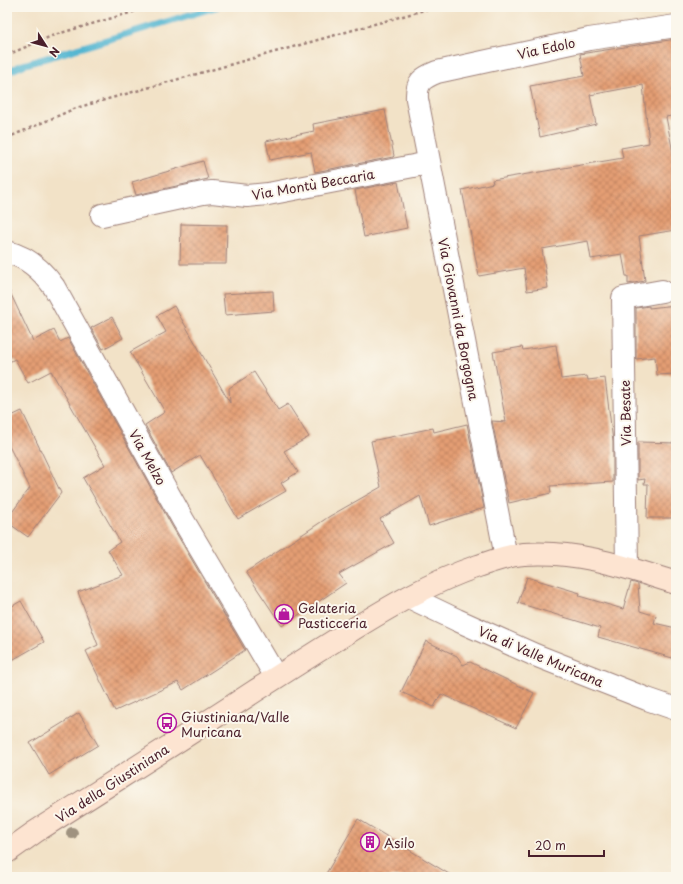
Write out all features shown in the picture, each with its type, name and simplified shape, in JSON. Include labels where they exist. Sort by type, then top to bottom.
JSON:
[{"type":"street","name":"Via Edolo","points":[[420,82],[426,77],[438,72],[589,39],[676,26]]},
{"type":"street","name":"Via Giovanni da Borgogna","points":[[420,82],[417,87],[417,99],[506,557]]},
{"type":"street","name":"Via Montù Beccaria","points":[[102,215],[194,194],[212,192],[247,196],[268,194],[429,163]]},
{"type":"street","name":"Via Melzo","points":[[7,252],[23,258],[33,264],[54,287],[183,520],[276,677]]},
{"type":"street","name":"Via Besate","points":[[627,567],[623,298],[662,291]]},
{"type":"street","name":"Via della Giustiniana","points":[[7,852],[35,832],[276,677],[380,613],[451,575],[506,557],[523,554],[567,554],[602,560],[676,582]]},
{"type":"street","name":"Via di Valle Muricana","points":[[409,597],[535,655],[647,700],[676,708]]},
{"type":"path","points":[[7,55],[54,35],[150,7]]},
{"type":"path","points":[[7,138],[76,108],[435,7]]},
{"type":"building","points":[[676,39],[676,115],[666,117],[676,168],[676,230],[639,236],[645,281],[628,284],[628,276],[626,276],[622,254],[591,259],[588,241],[542,249],[548,288],[527,291],[524,268],[479,276],[462,190],[493,183],[492,180],[623,158],[621,148],[649,143],[643,85],[590,95],[596,124],[540,137],[530,86],[584,76],[580,54]]},
{"type":"building","points":[[385,110],[393,157],[315,172],[311,152],[270,160],[266,141],[314,131],[313,124]]},
{"type":"building","points":[[203,161],[208,179],[136,195],[132,182]]},
{"type":"building","points":[[398,182],[407,228],[364,237],[355,190]]},
{"type":"building","points":[[181,224],[227,225],[226,264],[180,264]]},
{"type":"building","points":[[7,286],[33,341],[54,330],[60,342],[68,338],[172,526],[245,650],[183,690],[178,682],[115,711],[86,651],[98,645],[78,592],[123,575],[108,550],[120,542],[83,478],[105,465],[51,371],[28,383],[15,359],[7,363]]},
{"type":"building","points":[[273,291],[274,311],[225,315],[223,294]]},
{"type":"building","points":[[676,305],[676,374],[657,375],[655,357],[636,359],[636,308]]},
{"type":"building","points":[[174,306],[230,403],[229,388],[254,372],[278,410],[288,404],[309,437],[284,451],[298,472],[281,483],[286,491],[238,519],[200,455],[171,473],[145,425],[165,412],[130,352],[166,332],[157,316]]},
{"type":"building","points":[[112,317],[123,338],[103,349],[91,328]]},
{"type":"building","points":[[556,345],[561,379],[587,376],[588,380],[605,378],[613,442],[613,482],[550,486],[551,493],[509,503],[492,421],[506,422],[493,352],[522,347],[523,350]]},
{"type":"building","points":[[22,411],[61,493],[28,537],[7,522],[7,519],[30,488],[7,442],[7,418]]},
{"type":"building","points":[[467,424],[484,508],[429,526],[420,496],[380,519],[394,543],[339,574],[346,583],[282,626],[246,572],[330,516],[381,487],[371,441],[433,428],[434,432]]},
{"type":"building","points":[[638,442],[676,443],[676,518],[647,518],[648,484],[644,484],[645,479],[638,480]]},
{"type":"building","points":[[527,577],[580,593],[579,596],[623,609],[631,582],[638,584],[640,611],[656,616],[654,623],[676,628],[676,659],[598,637],[600,628],[518,603]]},
{"type":"building","points":[[21,601],[44,642],[7,663],[7,609]]},
{"type":"building","points":[[426,641],[457,656],[463,665],[470,662],[534,693],[516,728],[441,694],[434,707],[401,692]]},
{"type":"building","points":[[79,713],[98,745],[49,775],[30,743]]},
{"type":"building","name":"Asilo","points":[[358,819],[454,877],[324,877]]},
{"type":"waterway","points":[[7,72],[23,65],[216,7]]},
{"type":"place","name":"Gelateria Pasticceria","points":[[284,614]]},
{"type":"place","name":"Giustiniana/Valle Muricana","points":[[167,723]]},
{"type":"place","name":"Asilo","points":[[370,842]]}]
